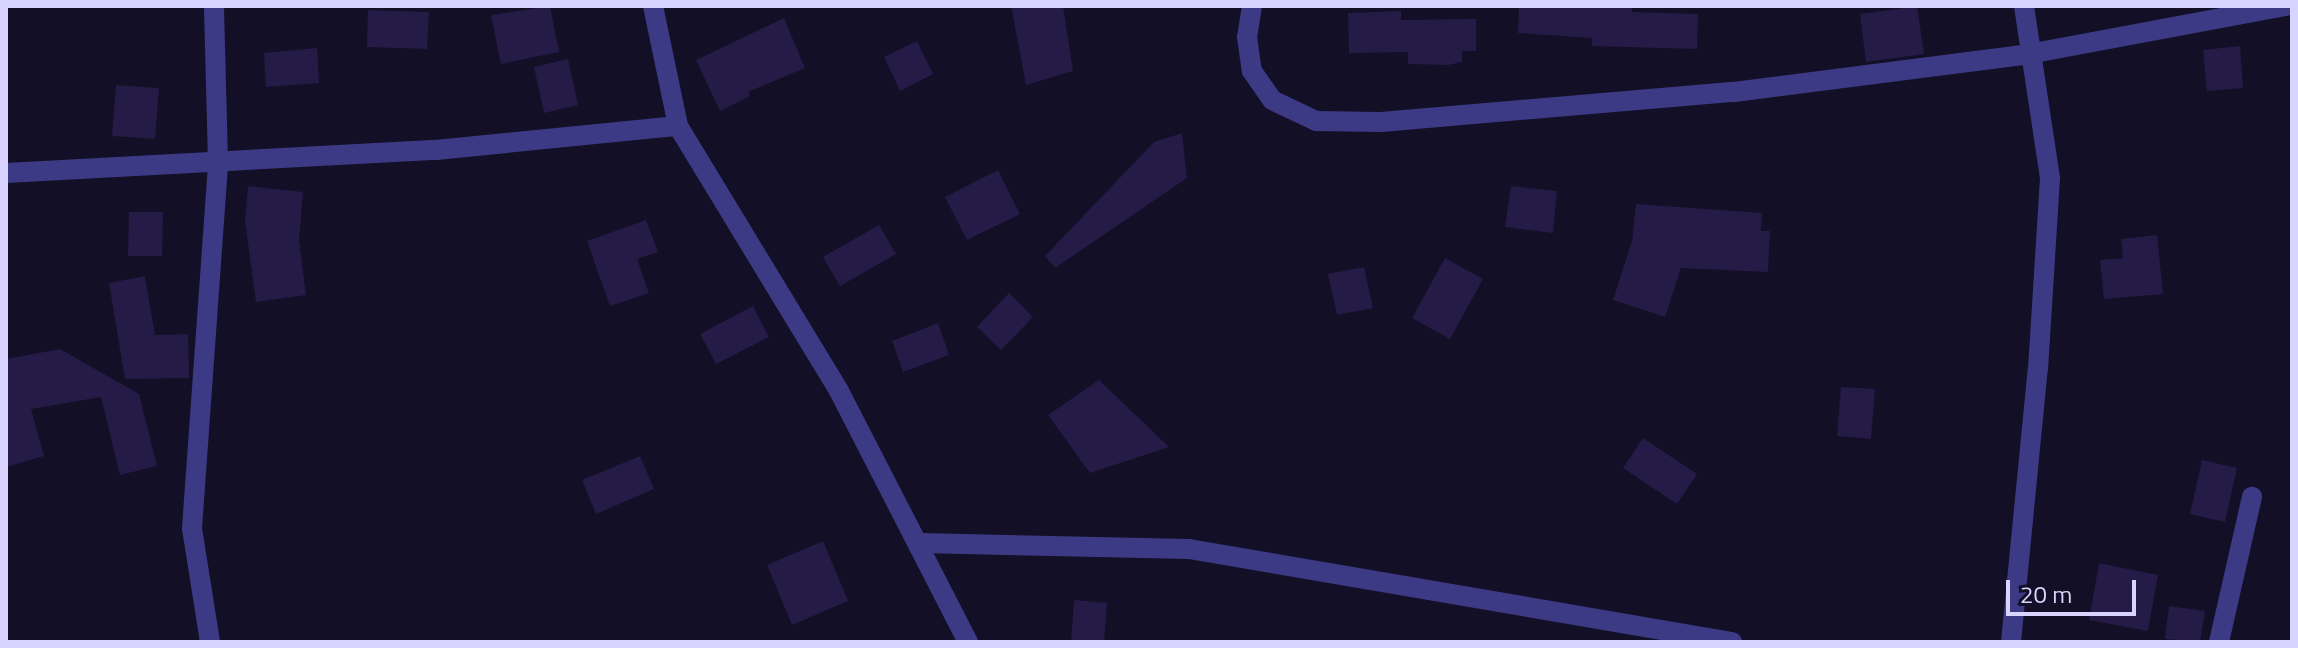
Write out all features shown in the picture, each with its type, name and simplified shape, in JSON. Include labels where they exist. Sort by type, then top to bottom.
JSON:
[{"type":"street","points":[[210,642],[192,528],[218,161],[214,6]]},
{"type":"street","points":[[653,6],[678,126],[839,391],[920,543],[968,642]]},
{"type":"street","points":[[1252,6],[1247,37],[1252,71],[1272,100],[1316,121],[1381,122],[1734,92],[2029,54],[2286,6]]},
{"type":"street","points":[[2011,642],[2038,369],[2050,178],[2024,6]]},
{"type":"street","points":[[6,173],[436,150],[678,126]]},
{"type":"street","points":[[2219,642],[2252,497]]},
{"type":"street","points":[[920,543],[1189,549],[1732,642]]},
{"type":"building","points":[[550,6],[559,52],[501,64],[491,15]]},
{"type":"building","points":[[1011,6],[1063,6],[1073,71],[1026,85]]},
{"type":"building","points":[[1519,6],[1632,6],[1632,12],[1698,14],[1697,49],[1592,46],[1592,38],[1518,33]]},
{"type":"building","points":[[1917,6],[1924,54],[1866,62],[1860,14]]},
{"type":"building","points":[[368,10],[429,12],[427,49],[367,47]]},
{"type":"building","points":[[1401,11],[1401,20],[1476,19],[1476,51],[1462,51],[1462,62],[1448,65],[1408,64],[1408,52],[1349,53],[1348,13]]},
{"type":"building","points":[[784,18],[805,68],[748,92],[750,96],[720,111],[696,60]]},
{"type":"building","points":[[917,41],[933,74],[900,91],[884,57]]},
{"type":"building","points":[[2240,46],[2243,88],[2207,91],[2203,50]]},
{"type":"building","points":[[317,48],[319,83],[266,87],[264,53]]},
{"type":"building","points":[[568,59],[578,105],[544,113],[534,67]]},
{"type":"building","points":[[116,85],[159,88],[155,139],[112,136]]},
{"type":"building","points":[[1182,133],[1187,178],[1055,268],[1045,256],[1154,142]]},
{"type":"building","points":[[998,170],[1020,214],[967,240],[945,197]]},
{"type":"building","points":[[248,186],[303,192],[299,240],[306,295],[256,302],[245,221]]},
{"type":"building","points":[[1511,186],[1557,191],[1553,233],[1505,227]]},
{"type":"building","points":[[1636,204],[1762,213],[1761,231],[1770,231],[1768,272],[1681,268],[1665,317],[1613,300],[1632,241]]},
{"type":"building","points":[[129,212],[163,212],[162,256],[128,256]]},
{"type":"building","points":[[646,220],[658,252],[637,259],[649,293],[610,306],[587,241]]},
{"type":"building","points":[[879,225],[896,254],[840,286],[823,257]]},
{"type":"building","points":[[2157,235],[2163,294],[2104,299],[2100,260],[2123,258],[2121,239]]},
{"type":"building","points":[[1445,258],[1483,279],[1450,339],[1412,318]]},
{"type":"building","points":[[1364,267],[1373,308],[1337,315],[1328,274]]},
{"type":"building","points":[[145,276],[155,335],[188,334],[189,378],[125,379],[109,283]]},
{"type":"building","points":[[1009,293],[1033,317],[1001,350],[977,327]]},
{"type":"building","points":[[753,306],[769,337],[716,364],[700,334]]},
{"type":"building","points":[[938,323],[949,355],[903,372],[892,341]]},
{"type":"building","points":[[60,349],[139,394],[157,466],[120,475],[101,397],[31,409],[44,456],[6,467],[6,359]]},
{"type":"building","points":[[1099,380],[1169,447],[1090,473],[1048,415]]},
{"type":"building","points":[[1841,387],[1875,389],[1871,439],[1837,436]]},
{"type":"building","points":[[1643,438],[1697,474],[1677,504],[1623,468]]},
{"type":"building","points":[[640,456],[654,489],[596,514],[582,480]]},
{"type":"building","points":[[2202,460],[2237,468],[2225,522],[2190,514]]},
{"type":"building","points":[[823,541],[848,601],[792,625],[767,565]]},
{"type":"building","points":[[2099,563],[2158,575],[2148,631],[2089,620]]},
{"type":"building","points":[[1074,600],[1107,603],[1104,642],[1071,642]]},
{"type":"building","points":[[2169,606],[2205,611],[2200,642],[2165,639]]}]
